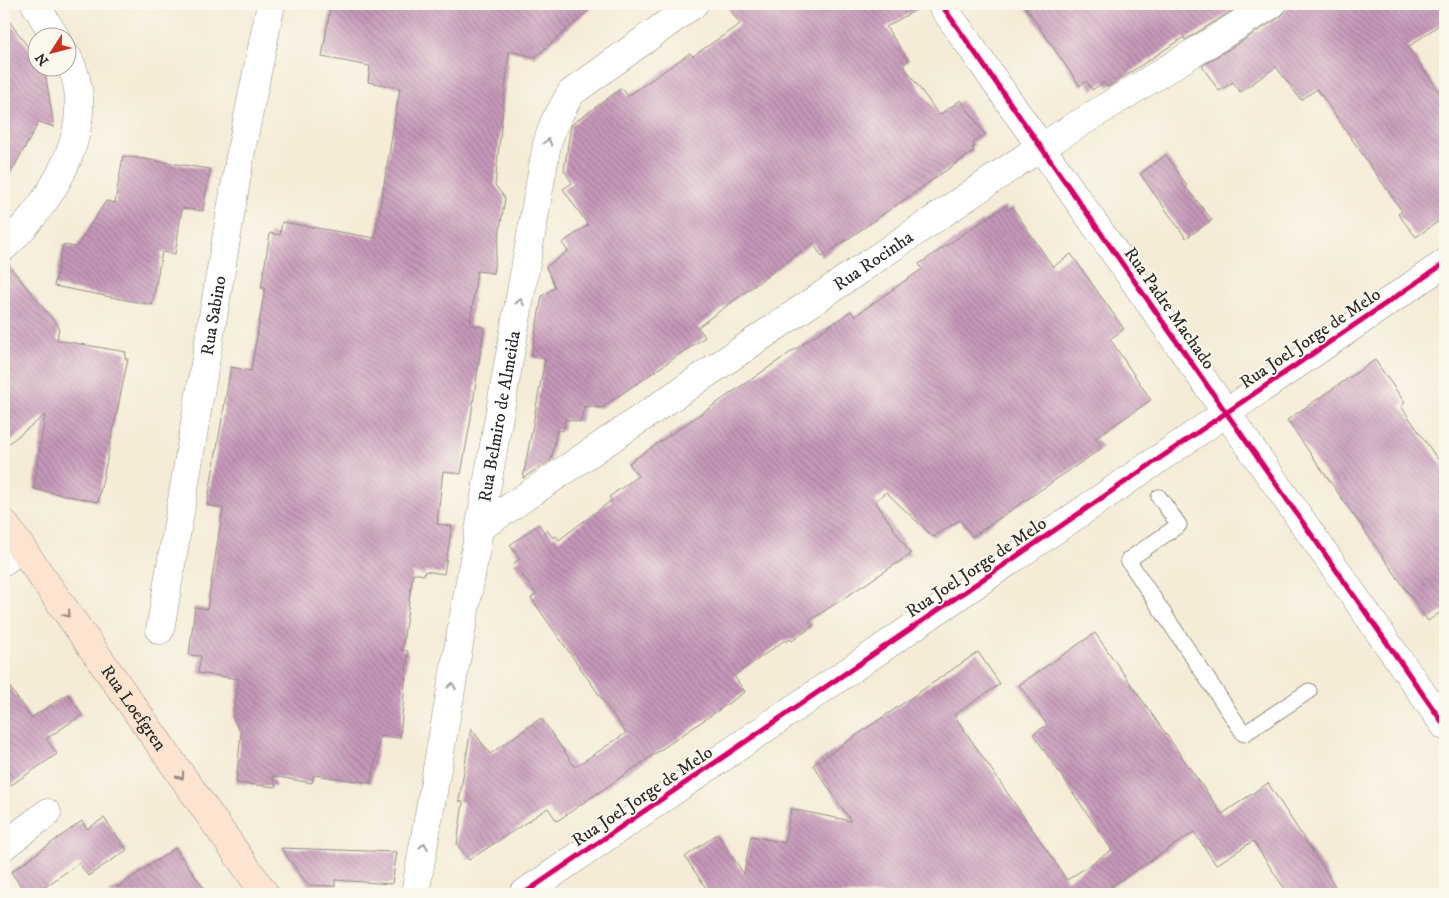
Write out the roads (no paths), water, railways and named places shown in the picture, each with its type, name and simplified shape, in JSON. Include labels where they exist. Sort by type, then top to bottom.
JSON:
[{"type":"main road","name":"Rua Loefgren","points":[[4,523],[12,554],[40,574],[265,894]]},
{"type":"street","points":[[34,4],[50,28]]},
{"type":"street","name":"Rua Sabino","points":[[160,630],[241,151],[271,4]]},
{"type":"street","name":"Rua Belmiro de Almeida","points":[[415,894],[547,144],[562,106],[583,83],[694,4]]},
{"type":"street","name":"Rua Padre Machado","points":[[941,4],[1445,726]]},
{"type":"street","name":"Rua Rocinha","points":[[481,527],[1041,147],[1272,4]]},
{"type":"street","points":[[4,247],[34,214],[55,182],[76,134],[78,93],[75,78]]},
{"type":"street","name":"Rua Joel Jorge de Melo","points":[[523,894],[1445,263]]},
{"type":"street","points":[[4,846],[47,813]]},
{"type":"lane","points":[[1160,497],[1179,526],[1128,560],[1244,734],[1309,691]]}]
